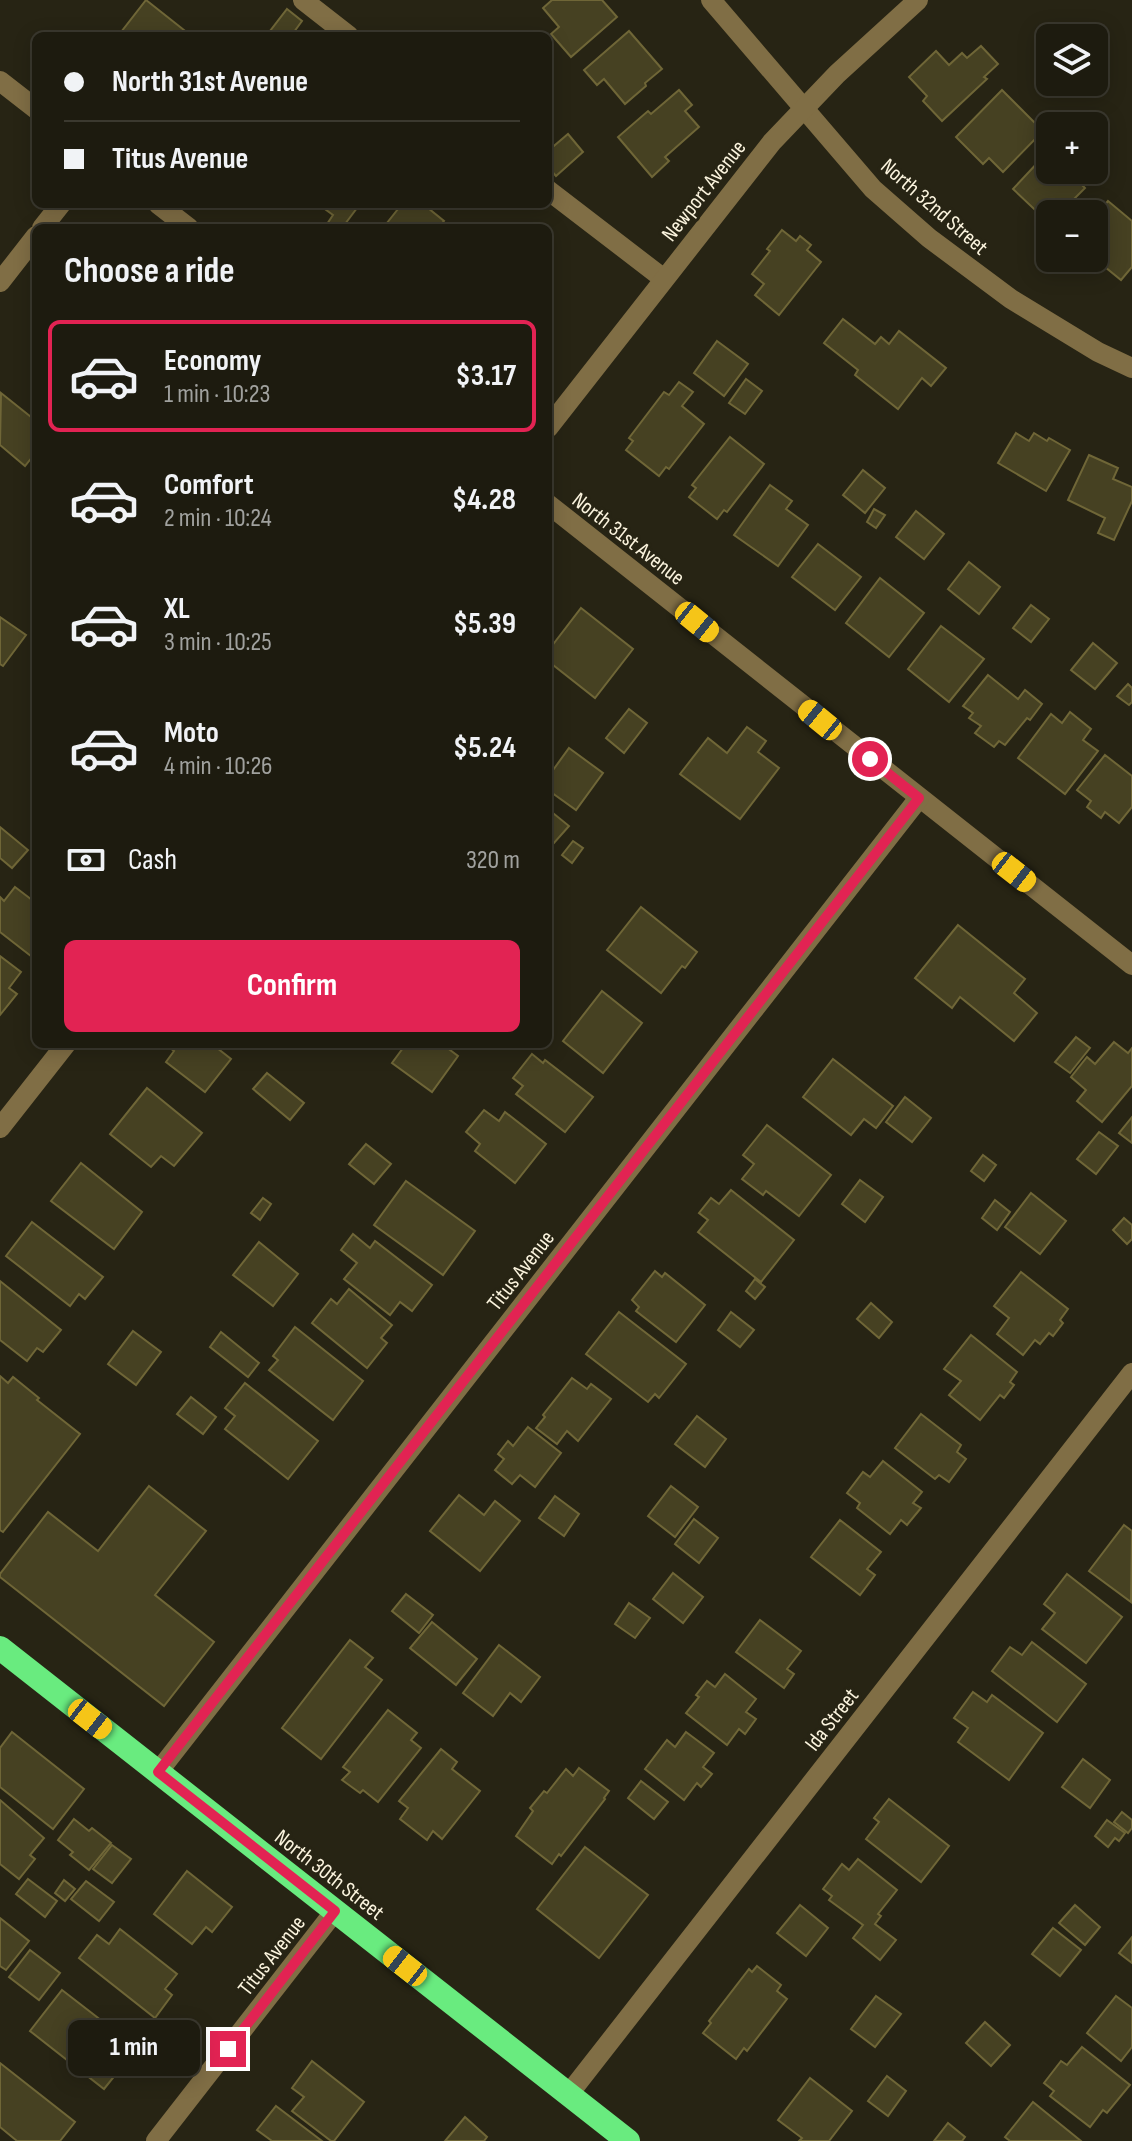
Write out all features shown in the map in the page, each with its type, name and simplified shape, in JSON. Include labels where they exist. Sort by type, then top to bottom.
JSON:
[{"type":"highway","name":"North 30th Street","points":[[0,1648],[628,2141]]},
{"type":"street","points":[[303,0],[344,32]]},
{"type":"street","name":"North 32nd Street","points":[[711,0],[873,189],[929,238],[1011,299],[1098,352],[1132,368]]},
{"type":"street","name":"Newport Avenue","points":[[552,423],[772,142],[837,74],[918,0]]},
{"type":"street","points":[[0,81],[32,106]]},
{"type":"street","points":[[552,193],[664,279]]},
{"type":"street","points":[[45,224],[58,208]]},
{"type":"street","points":[[163,208],[184,224]]},
{"type":"street","points":[[0,282],[32,241]]},
{"type":"street","name":"North 31st Avenue","points":[[552,507],[1132,965]]},
{"type":"street","name":"Titus Avenue","points":[[158,1772],[919,798]]},
{"type":"street","points":[[0,1128],[63,1048]]},
{"type":"street","name":"Ida Street","points":[[568,2095],[1132,1373]]},
{"type":"street","name":"Titus Avenue","points":[[156,2141],[335,1911]]},
{"type":"building","points":[[146,0],[186,32],[121,32]]},
{"type":"building","points":[[552,0],[602,0],[617,17],[571,57],[552,35],[559,27],[543,8]]},
{"type":"building","points":[[287,9],[302,21],[294,32],[269,32]]},
{"type":"building","points":[[629,31],[662,69],[625,104],[604,79],[597,85],[584,70]]},
{"type":"building","points":[[981,46],[998,64],[984,77],[987,79],[942,121],[923,101],[927,96],[909,77],[936,51],[949,65],[962,53],[967,58]]},
{"type":"building","points":[[679,90],[692,105],[685,111],[699,127],[665,157],[669,161],[652,177],[618,137]]},
{"type":"building","points":[[1002,90],[1036,124],[1036,138],[1003,172],[989,158],[983,164],[956,137]]},
{"type":"building","points":[[568,134],[583,152],[556,176],[552,172],[552,148]]},
{"type":"building","points":[[1036,164],[1036,184],[1081,184],[1085,188],[1073,200],[1036,200],[1036,211],[1013,189]]},
{"type":"building","points":[[1108,201],[1132,221],[1132,267],[1121,280],[1108,269]]},
{"type":"building","points":[[323,208],[357,208],[345,224],[327,224],[333,215]]},
{"type":"building","points":[[399,208],[428,208],[444,221],[441,224],[386,224]]},
{"type":"building","points":[[782,230],[796,241],[800,236],[811,245],[807,250],[821,262],[779,315],[755,295],[764,284],[752,274]]},
{"type":"building","points":[[843,319],[875,344],[881,337],[889,344],[899,331],[946,368],[931,386],[922,378],[898,409],[855,375],[858,370],[824,343]]},
{"type":"building","points":[[717,341],[748,364],[724,396],[694,373]]},
{"type":"building","points":[[746,379],[762,391],[745,414],[729,403]]},
{"type":"building","points":[[679,382],[693,392],[682,406],[704,424],[669,469],[666,467],[659,476],[626,450],[633,441],[629,438],[664,392],[669,395]]},
{"type":"building","points":[[1,393],[32,418],[32,457],[25,466],[0,445]]},
{"type":"building","points":[[1016,433],[1029,441],[1034,433],[1070,450],[1046,491],[998,463]]},
{"type":"building","points":[[730,437],[764,464],[727,512],[724,510],[717,519],[689,497],[696,488],[692,485]]},
{"type":"building","points":[[1089,455],[1118,468],[1113,479],[1132,487],[1132,501],[1114,540],[1098,533],[1105,518],[1068,500]]},
{"type":"building","points":[[863,470],[885,488],[865,513],[843,495]]},
{"type":"building","points":[[770,485],[792,501],[786,509],[808,525],[778,566],[734,535]]},
{"type":"building","points":[[874,509],[885,515],[876,528],[867,522]]},
{"type":"building","points":[[916,511],[944,534],[924,559],[896,537]]},
{"type":"building","points":[[818,544],[861,577],[835,610],[792,577]]},
{"type":"building","points":[[969,562],[1000,587],[979,614],[948,589]]},
{"type":"building","points":[[880,578],[924,613],[889,657],[846,623]]},
{"type":"building","points":[[1031,605],[1049,619],[1031,642],[1013,628]]},
{"type":"building","points":[[581,608],[633,649],[595,698],[552,664],[552,646]]},
{"type":"building","points":[[0,617],[26,635],[3,666],[0,664]]},
{"type":"building","points":[[941,626],[984,659],[949,702],[908,669]]},
{"type":"building","points":[[1093,643],[1117,663],[1095,689],[1071,670]]},
{"type":"building","points":[[988,675],[1018,699],[1025,690],[1042,704],[1005,745],[999,741],[994,747],[975,733],[981,726],[969,718],[973,713],[963,706]]},
{"type":"building","points":[[1128,684],[1132,688],[1132,702],[1129,705],[1117,696]]},
{"type":"building","points":[[629,709],[647,723],[624,753],[606,738]]},
{"type":"building","points":[[1070,712],[1091,729],[1083,740],[1098,751],[1065,794],[1018,758],[1051,714],[1062,723]]},
{"type":"building","points":[[747,727],[766,741],[758,752],[779,768],[740,819],[680,774],[708,738],[727,753]]},
{"type":"building","points":[[569,748],[603,773],[576,810],[552,793],[552,771]]},
{"type":"building","points":[[1105,755],[1132,776],[1132,807],[1119,823],[1105,812],[1101,818],[1087,807],[1091,801],[1077,790]]},
{"type":"building","points":[[552,812],[569,826],[552,842]]},
{"type":"building","points":[[0,827],[28,850],[12,868],[0,858]]},
{"type":"building","points":[[573,841],[583,848],[572,863],[562,855]]},
{"type":"building","points":[[15,887],[32,900],[32,957],[0,932],[0,897],[4,901]]},
{"type":"building","points":[[641,907],[697,952],[661,993],[607,950]]},
{"type":"building","points":[[958,925],[1025,979],[1014,993],[1037,1013],[1014,1041],[960,997],[952,1008],[915,978]]},
{"type":"building","points":[[0,956],[21,972],[9,988],[17,994],[0,1015]]},
{"type":"building","points":[[602,991],[642,1023],[603,1073],[563,1041]]},
{"type":"building","points":[[1076,1037],[1090,1048],[1070,1073],[1055,1062]]},
{"type":"building","points":[[1114,1042],[1128,1053],[1132,1048],[1132,1086],[1102,1122],[1077,1101],[1086,1090],[1071,1077],[1087,1057],[1095,1064]]},
{"type":"building","points":[[170,1048],[217,1048],[231,1059],[205,1092],[166,1062],[174,1051]]},
{"type":"building","points":[[403,1048],[447,1048],[458,1056],[432,1092],[392,1063]]},
{"type":"building","points":[[532,1054],[543,1063],[545,1060],[593,1097],[565,1132],[516,1094],[523,1086],[513,1078]]},
{"type":"building","points":[[833,1059],[893,1106],[876,1128],[864,1119],[851,1135],[803,1097]]},
{"type":"building","points":[[267,1073],[304,1103],[290,1120],[253,1089]]},
{"type":"building","points":[[147,1088],[202,1133],[174,1166],[161,1156],[151,1167],[110,1134]]},
{"type":"building","points":[[905,1097],[931,1118],[912,1142],[886,1122]]},
{"type":"building","points":[[484,1110],[499,1121],[505,1112],[546,1144],[515,1183],[475,1151],[480,1144],[466,1132]]},
{"type":"building","points":[[1132,1117],[1132,1143],[1119,1133]]},
{"type":"building","points":[[767,1125],[831,1175],[799,1216],[766,1191],[763,1195],[742,1179],[754,1164],[743,1155]]},
{"type":"building","points":[[1099,1132],[1118,1146],[1096,1174],[1077,1159]]},
{"type":"building","points":[[366,1144],[391,1164],[374,1184],[349,1164]]},
{"type":"building","points":[[983,1155],[996,1165],[984,1181],[971,1171]]},
{"type":"building","points":[[81,1163],[142,1212],[114,1249],[51,1201]]},
{"type":"building","points":[[860,1180],[883,1197],[865,1222],[842,1204]]},
{"type":"building","points":[[406,1181],[475,1231],[443,1275],[374,1225]]},
{"type":"building","points":[[731,1190],[794,1240],[761,1282],[698,1232],[708,1220],[699,1213],[711,1198],[719,1204]]},
{"type":"building","points":[[1031,1193],[1066,1221],[1040,1254],[1005,1227]]},
{"type":"building","points":[[263,1198],[271,1204],[260,1220],[251,1213]]},
{"type":"building","points":[[995,1200],[1010,1212],[997,1230],[982,1218]]},
{"type":"building","points":[[1124,1218],[1132,1225],[1132,1239],[1127,1244],[1113,1230]]},
{"type":"building","points":[[32,1222],[103,1277],[85,1299],[79,1294],[70,1306],[6,1256]]},
{"type":"building","points":[[353,1234],[370,1248],[375,1241],[432,1285],[412,1311],[400,1302],[390,1315],[344,1279],[357,1263],[341,1250]]},
{"type":"building","points":[[259,1242],[298,1274],[273,1306],[233,1275]]},
{"type":"building","points":[[655,1271],[662,1277],[665,1273],[705,1305],[676,1342],[636,1311],[639,1307],[632,1300]]},
{"type":"building","points":[[1021,1272],[1068,1309],[1060,1320],[1063,1323],[1053,1336],[1049,1333],[1040,1344],[1035,1340],[1023,1355],[997,1334],[1009,1318],[994,1306]]},
{"type":"building","points":[[755,1279],[765,1287],[755,1299],[746,1291]]},
{"type":"building","points":[[0,1281],[61,1330],[43,1352],[37,1348],[27,1361],[0,1340]]},
{"type":"building","points":[[349,1289],[392,1325],[381,1338],[387,1343],[367,1368],[312,1323],[331,1299],[337,1304]]},
{"type":"building","points":[[871,1303],[892,1322],[879,1338],[857,1319]]},
{"type":"building","points":[[619,1312],[686,1364],[659,1398],[655,1394],[648,1402],[586,1354]]},
{"type":"building","points":[[731,1312],[754,1330],[740,1347],[718,1330]]},
{"type":"building","points":[[295,1327],[363,1381],[333,1420],[269,1370],[278,1360],[273,1356]]},
{"type":"building","points":[[133,1331],[161,1352],[136,1385],[108,1364]]},
{"type":"building","points":[[221,1332],[259,1363],[248,1377],[210,1347]]},
{"type":"building","points":[[971,1335],[1017,1372],[1010,1382],[1014,1385],[1004,1398],[1000,1395],[980,1420],[949,1395],[961,1381],[944,1369]]},
{"type":"building","points":[[0,1376],[8,1383],[13,1377],[80,1434],[3,1532],[0,1530]]},
{"type":"building","points":[[572,1378],[587,1389],[591,1384],[611,1399],[578,1441],[567,1431],[557,1444],[536,1428]]},
{"type":"building","points":[[245,1383],[318,1441],[288,1479],[225,1429],[235,1416],[225,1408]]},
{"type":"building","points":[[191,1397],[216,1417],[203,1434],[177,1414]]},
{"type":"building","points":[[921,1414],[961,1445],[957,1452],[966,1459],[949,1482],[939,1475],[935,1479],[895,1448]]},
{"type":"building","points":[[697,1416],[726,1439],[705,1467],[675,1444]]},
{"type":"building","points":[[528,1427],[561,1453],[535,1487],[520,1475],[512,1484],[495,1470],[504,1459],[498,1454],[508,1441],[513,1446]]},
{"type":"building","points":[[883,1461],[922,1492],[913,1503],[921,1508],[907,1525],[901,1520],[890,1534],[857,1508],[860,1503],[847,1493],[863,1472],[870,1477]]},
{"type":"building","points":[[149,1486],[206,1531],[155,1595],[214,1642],[164,1706],[0,1577],[48,1512],[98,1551]]},
{"type":"building","points":[[671,1486],[698,1507],[675,1537],[648,1516]]},
{"type":"building","points":[[459,1495],[484,1515],[495,1501],[520,1521],[480,1571],[430,1531]]},
{"type":"building","points":[[555,1496],[579,1514],[564,1536],[539,1518]]},
{"type":"building","points":[[694,1519],[718,1538],[699,1563],[675,1544]]},
{"type":"building","points":[[840,1520],[881,1552],[867,1569],[875,1575],[860,1595],[811,1557]]},
{"type":"building","points":[[1124,1525],[1132,1531],[1131,1602],[1089,1571]]},
{"type":"building","points":[[673,1573],[703,1597],[683,1623],[653,1599]]},
{"type":"building","points":[[1067,1574],[1122,1617],[1086,1663],[1042,1629],[1055,1613],[1044,1604]]},
{"type":"building","points":[[406,1594],[433,1615],[419,1633],[392,1611]]},
{"type":"building","points":[[629,1603],[650,1618],[635,1638],[615,1624]]},
{"type":"building","points":[[760,1620],[801,1651],[787,1669],[794,1674],[784,1688],[736,1652]]},
{"type":"building","points":[[432,1622],[477,1659],[456,1685],[410,1648]]},
{"type":"building","points":[[350,1640],[373,1658],[365,1667],[382,1680],[321,1759],[282,1728]]},
{"type":"building","points":[[1032,1642],[1086,1684],[1057,1722],[992,1671],[1010,1647],[1022,1655]]},
{"type":"building","points":[[499,1645],[540,1677],[521,1702],[510,1693],[493,1716],[463,1693]]},
{"type":"building","points":[[725,1674],[756,1699],[746,1712],[756,1719],[745,1734],[739,1729],[727,1745],[686,1713],[707,1681],[715,1687]]},
{"type":"building","points":[[973,1692],[987,1702],[992,1695],[1043,1733],[1009,1780],[958,1742],[968,1728],[954,1718]]},
{"type":"building","points":[[388,1710],[417,1733],[411,1740],[421,1748],[378,1802],[363,1790],[360,1793],[342,1780],[350,1772],[343,1767]]},
{"type":"building","points":[[12,1732],[84,1789],[53,1829],[0,1787],[0,1748]]},
{"type":"building","points":[[686,1732],[714,1753],[703,1767],[712,1774],[701,1787],[697,1783],[684,1800],[645,1769],[667,1740],[675,1747]]},
{"type":"building","points":[[441,1749],[457,1762],[452,1769],[480,1791],[442,1839],[433,1831],[427,1840],[400,1819],[408,1808],[399,1801]]},
{"type":"building","points":[[1083,1759],[1110,1780],[1090,1808],[1062,1787]]},
{"type":"building","points":[[579,1768],[609,1791],[552,1864],[516,1836],[533,1811],[530,1808],[544,1791],[547,1793],[566,1769],[573,1776]]},
{"type":"building","points":[[641,1781],[668,1802],[654,1819],[628,1798]]},
{"type":"building","points":[[889,1799],[949,1846],[921,1882],[866,1839],[879,1822],[874,1818]]},
{"type":"building","points":[[0,1800],[44,1838],[30,1855],[35,1859],[19,1879],[0,1864]]},
{"type":"building","points":[[1122,1812],[1132,1820],[1128,1833],[1114,1822]]},
{"type":"building","points":[[74,1819],[111,1843],[89,1870],[70,1855],[73,1852],[58,1840]]},
{"type":"building","points":[[1107,1820],[1125,1833],[1119,1841],[1115,1838],[1108,1847],[1095,1836]]},
{"type":"building","points":[[112,1845],[131,1859],[112,1883],[93,1869]]},
{"type":"building","points":[[585,1847],[648,1895],[599,1958],[537,1909]]},
{"type":"building","points":[[858,1859],[897,1890],[878,1914],[881,1916],[875,1924],[896,1940],[880,1960],[853,1938],[863,1925],[829,1900],[832,1896],[823,1889],[842,1864],[849,1870]]},
{"type":"building","points":[[187,1871],[232,1907],[212,1932],[206,1927],[192,1944],[154,1914]]},
{"type":"building","points":[[28,1879],[57,1901],[45,1917],[16,1894]]},
{"type":"building","points":[[64,1880],[75,1889],[65,1901],[55,1893]]},
{"type":"building","points":[[86,1881],[114,1902],[99,1921],[71,1899]]},
{"type":"building","points":[[800,1905],[828,1928],[806,1956],[777,1933]]},
{"type":"building","points":[[1075,1905],[1100,1927],[1085,1945],[1059,1923]]},
{"type":"building","points":[[0,1918],[29,1941],[6,1970],[0,1966]]},
{"type":"building","points":[[1053,1928],[1081,1950],[1060,1976],[1032,1954]]},
{"type":"building","points":[[120,1929],[177,1974],[165,1989],[172,1995],[155,2018],[79,1958],[97,1935],[109,1944]]},
{"type":"building","points":[[1132,1937],[1132,1963],[1119,1953]]},
{"type":"building","points":[[30,1950],[60,1973],[39,2000],[9,1977]]},
{"type":"building","points":[[757,1966],[781,1985],[777,1991],[787,1999],[747,2051],[744,2048],[736,2059],[703,2033],[749,1969],[752,1972]]},
{"type":"building","points":[[62,1990],[137,2048],[104,2089],[30,2031]]},
{"type":"building","points":[[876,1996],[901,2014],[875,2047],[851,2029]]},
{"type":"building","points":[[1116,1996],[1132,2008],[1132,2047],[1121,2061],[1087,2033]]},
{"type":"building","points":[[985,2022],[1010,2045],[991,2066],[966,2043]]},
{"type":"building","points":[[1082,2047],[1130,2085],[1107,2113],[1103,2110],[1090,2127],[1050,2096],[1054,2091],[1044,2083],[1061,2061],[1067,2065]]},
{"type":"building","points":[[312,2061],[364,2102],[334,2141],[292,2111],[304,2097],[292,2088]]},
{"type":"building","points":[[0,2063],[75,2122],[60,2141],[17,2141],[0,2127]]},
{"type":"building","points":[[887,2076],[906,2091],[888,2116],[868,2101]]},
{"type":"building","points":[[810,2078],[852,2111],[829,2141],[799,2141],[802,2138],[778,2120]]},
{"type":"building","points":[[1033,2102],[1081,2141],[1010,2141],[1005,2137]]},
{"type":"building","points":[[276,2106],[322,2141],[272,2141],[257,2130]]},
{"type":"building","points":[[465,2117],[487,2137],[484,2141],[445,2141]]},
{"type":"building","points":[[948,2123],[965,2137],[962,2141],[934,2141]]},
{"type":"route","points":[[228,2049],[335,1911],[158,1772],[919,798],[870,759]]}]
